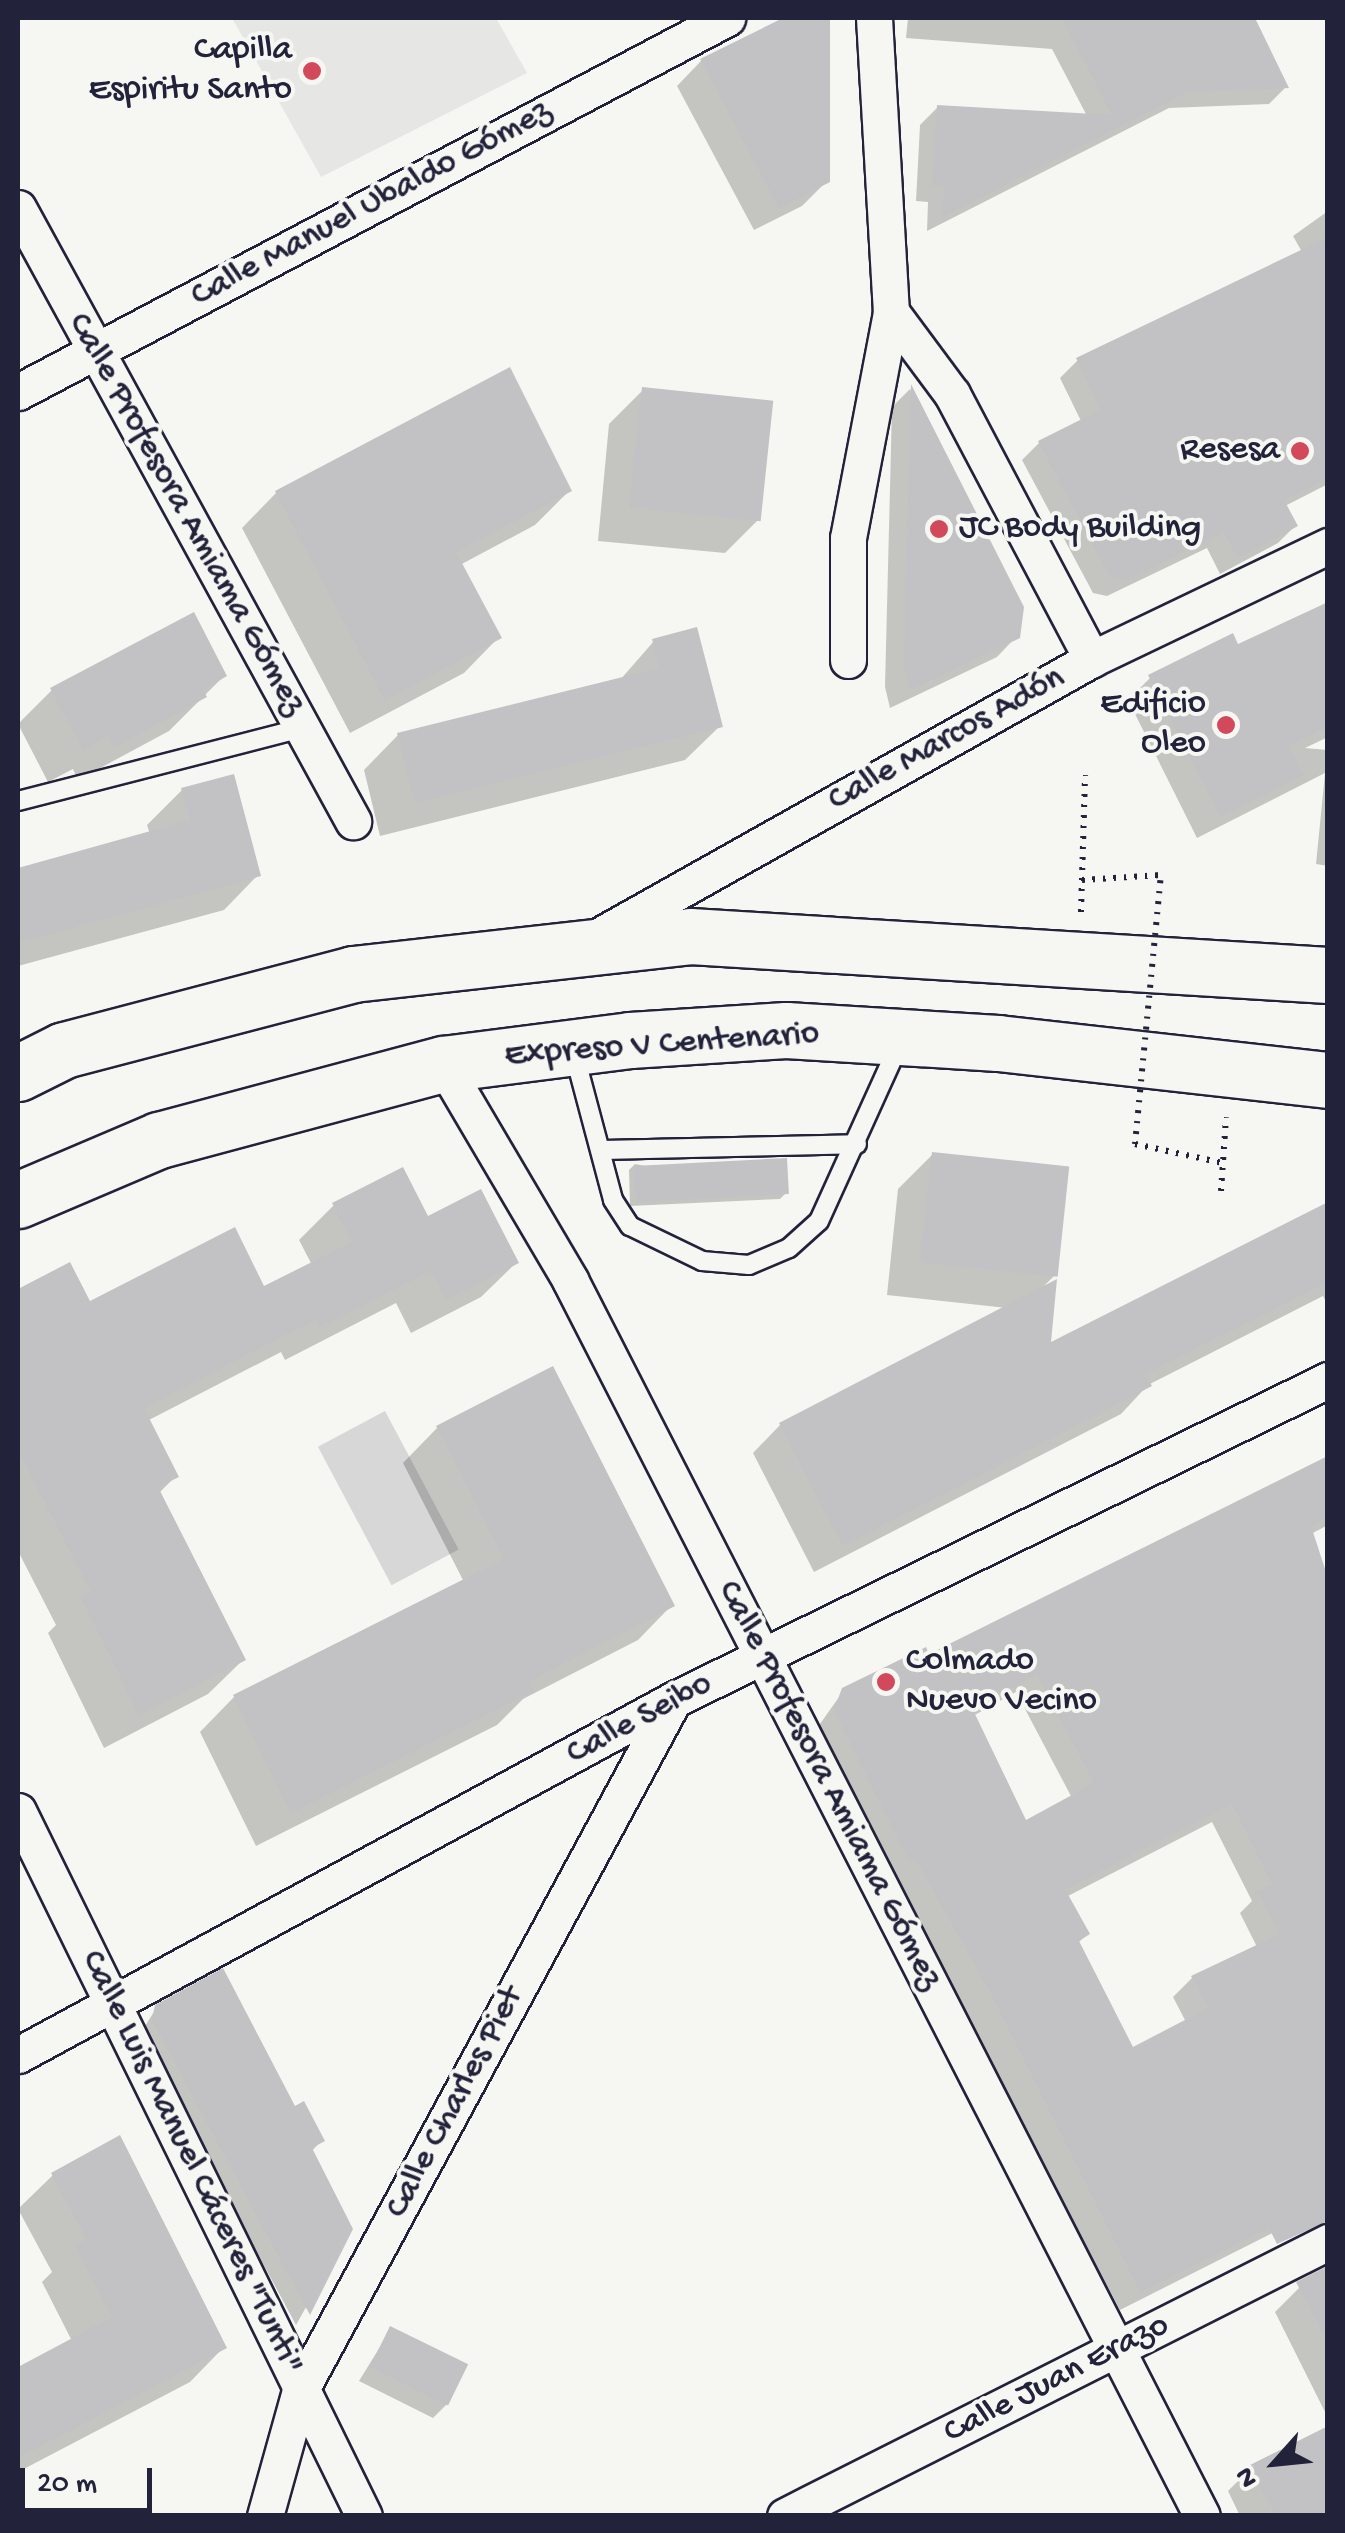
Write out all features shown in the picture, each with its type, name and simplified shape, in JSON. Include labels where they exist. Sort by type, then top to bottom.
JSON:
[{"type":"main road","points":[[18,1072],[64,1050],[354,974],[690,936],[1328,976]]},
{"type":"main road","name":"Expreso V Centenario","points":[[18,1200],[159,1140],[442,1064],[572,1048],[786,1030],[1328,1080]]},
{"type":"street","name":"Calle Manuel Ubaldo Gómez","points":[[18,392],[726,18]]},
{"type":"street","points":[[848,660],[848,538],[892,312],[874,18]]},
{"type":"street","name":"Calle Profesora Amiama Gómez","points":[[18,208],[93,352],[353,822]]},
{"type":"street","points":[[892,312],[952,394],[1092,659]]},
{"type":"street","name":"Calle Marcos Adón","points":[[574,949],[1092,659],[1328,546]]},
{"type":"street","name":"Calle Profesora Amiama Gómez","points":[[442,1064],[570,1280],[1202,2516]]},
{"type":"street","name":"Calle Seibo","points":[[18,2055],[673,1700],[1328,1380]]},
{"type":"street","name":"Calle Charles Piet","points":[[265,2516],[300,2391],[673,1700]]},
{"type":"street","name":"Calle Luis Manuel Cáceres \"Tunti\"","points":[[18,1811],[117,2004],[300,2391],[364,2516]]},
{"type":"street","name":"Calle Juan Erazo","points":[[785,2516],[1328,2242]]},
{"type":"lane","points":[[18,802],[302,728]]},
{"type":"lane","points":[[572,1048],[613,1200],[630,1226],[702,1262],[749,1266],[789,1248],[819,1222],[902,1038]]},
{"type":"lane","points":[[601,1150],[857,1144]]},
{"type":"path","points":[[1079,958],[1085,775]]},
{"type":"path","points":[[1082,880],[1161,875],[1135,1144],[1223,1163]]},
{"type":"path","points":[[1221,1191],[1230,1070]]},
{"type":"shaded area","points":[[232,18],[496,18],[527,73],[321,177]]},
{"type":"shaded area","points":[[385,1411],[459,1550],[392,1585],[318,1447]]},
{"type":"building","points":[[783,18],[830,18],[830,182],[779,208],[700,59]]},
{"type":"building","points":[[1062,18],[1255,18],[1289,88],[1188,92],[942,217],[944,186],[932,185],[937,105],[1112,115]]},
{"type":"building","points":[[1328,237],[1328,478],[1284,500],[1298,526],[1238,558],[1224,533],[1126,580],[1110,577],[1038,441],[1100,410],[1076,358]]},
{"type":"building","points":[[510,367],[572,491],[456,552],[502,638],[385,700],[275,491]]},
{"type":"building","points":[[911,384],[1024,607],[1020,638],[910,690],[904,666]]},
{"type":"building","points":[[642,387],[773,401],[761,521],[629,507]]},
{"type":"building","name":"Edificio Oleo","points":[[1328,602],[1328,727],[1289,746],[1304,775],[1220,817],[1148,675],[1233,633],[1238,644]]},
{"type":"building","points":[[194,612],[227,676],[203,690],[207,697],[113,748],[108,736],[83,750],[50,688]]},
{"type":"building","points":[[697,627],[723,727],[415,803],[397,733],[659,668],[652,639]]},
{"type":"building","points":[[234,774],[261,876],[18,943],[18,868],[190,820],[181,788]]},
{"type":"building","points":[[932,1152],[1069,1166],[1058,1277],[920,1262]]},
{"type":"building","points":[[787,1158],[789,1194],[636,1202],[634,1166]]},
{"type":"building","points":[[403,1167],[428,1216],[481,1189],[519,1263],[446,1300],[431,1271],[320,1327],[316,1319],[144,1408],[179,1477],[158,1487],[246,1660],[139,1715],[81,1597],[91,1592],[18,1450],[18,1289],[70,1262],[90,1301],[235,1227],[264,1286],[352,1242],[332,1203]]},
{"type":"building","points":[[1328,1202],[1328,1282],[1145,1374],[1152,1386],[843,1546],[779,1423],[1057,1279],[1051,1342]]},
{"type":"building","points":[[553,1366],[675,1606],[529,1681],[534,1691],[291,1813],[233,1695],[504,1559],[436,1426]]},
{"type":"building","points":[[1328,1456],[1328,1517],[1311,1526],[1328,1578],[1328,2221],[1277,2244],[1269,2228],[1140,2292],[989,1990],[916,1860],[910,1863],[834,1710],[842,1688],[926,1647],[929,1654]],"holes":[[[1037,1674],[1094,1783],[1026,1820],[973,1710]],[[1232,1804],[1272,1884],[1258,1892],[1280,1934],[1191,1976],[1208,2008],[1133,2047],[1079,1941],[1090,1934],[1065,1889]]]},
{"type":"building","points":[[223,1968],[295,2106],[304,2101],[325,2141],[312,2148],[353,2229],[310,2315],[152,2020],[155,2005]]},
{"type":"building","points":[[120,2135],[227,2348],[18,2458],[18,2367],[112,2317],[75,2245],[87,2240],[51,2173]]},
{"type":"building","points":[[1328,2266],[1328,2346],[1296,2282]]},
{"type":"building","points":[[390,2326],[468,2364],[448,2405],[370,2367]]},
{"type":"building","points":[[1328,2426],[1328,2516],[1276,2516],[1250,2465]]},
{"type":"place","name":"Capilla Espiritu Santo","points":[[312,71]]},
{"type":"place","name":"Resesa","points":[[1300,451]]},
{"type":"place","name":"JC Body Building","points":[[939,529]]},
{"type":"place","name":"Edificio Oleo","points":[[1226,725]]},
{"type":"place","name":"Colmado Nuevo Vecino","points":[[886,1682]]}]
